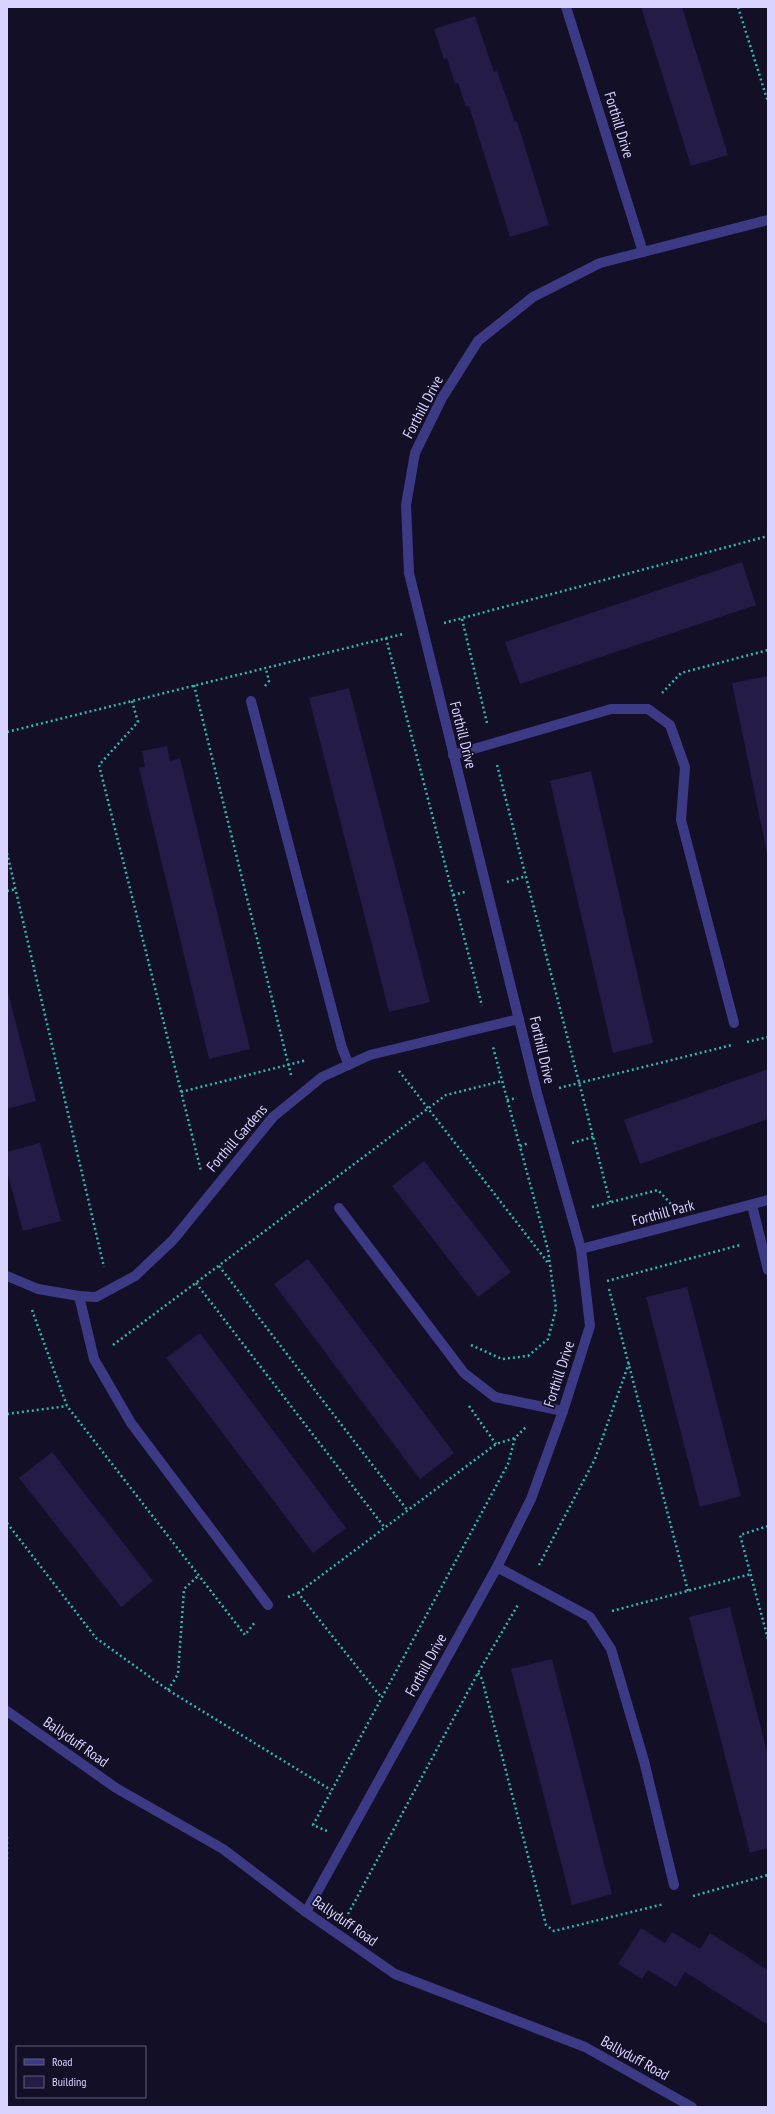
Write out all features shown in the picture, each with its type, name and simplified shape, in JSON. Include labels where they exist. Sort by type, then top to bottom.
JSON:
[{"type":"street","name":"Forthill Drive","points":[[566,7],[643,252]]},
{"type":"street","name":"Forthill Drive","points":[[306,1912],[348,1840],[497,1567],[530,1499],[563,1411],[590,1326],[581,1249],[537,1094],[409,573],[406,505],[415,453],[442,398],[478,341],[532,298],[600,263],[768,220]]},
{"type":"street","points":[[251,701],[342,1048],[349,1065]]},
{"type":"street","points":[[453,755],[611,709],[648,709],[670,725],[685,767],[681,820],[734,1023]]},
{"type":"street","name":"Forthill Gardens","points":[[7,1276],[38,1289],[79,1296],[96,1297],[110,1290],[135,1276],[173,1240],[212,1190],[273,1117],[322,1077],[384,1052],[519,1019]]},
{"type":"street","name":"Forthill Park","points":[[581,1249],[768,1200]]},
{"type":"street","points":[[752,1205],[768,1270]]},
{"type":"street","points":[[339,1208],[464,1373],[495,1397],[563,1411]]},
{"type":"street","points":[[79,1296],[94,1359],[131,1423],[268,1605]]},
{"type":"street","points":[[497,1567],[590,1617],[611,1649],[622,1681],[644,1761],[674,1885]]},
{"type":"street","name":"Ballyduff Road","points":[[9,1716],[116,1788],[223,1849],[306,1912],[395,1974],[585,2048],[692,2107]]},
{"type":"path","points":[[738,7],[768,102]]},
{"type":"path","points":[[7,732],[462,619],[768,536]]},
{"type":"path","points":[[462,619],[492,743],[610,1202]]},
{"type":"path","points":[[648,709],[681,673],[768,650]]},
{"type":"path","points":[[194,685],[297,1096]]},
{"type":"path","points":[[132,701],[138,722],[99,765],[203,1179],[212,1190]]},
{"type":"path","points":[[7,853],[110,1290]]},
{"type":"path","points":[[7,891],[16,889]]},
{"type":"path","points":[[507,1100],[537,1094],[768,1036]]},
{"type":"path","points":[[181,1092],[289,1065],[342,1048]]},
{"type":"path","points":[[384,1052],[549,1264]]},
{"type":"path","points":[[94,1359],[446,1095],[502,1081]]},
{"type":"path","points":[[570,1212],[658,1190],[688,1222]]},
{"type":"path","points":[[584,1274],[607,1281],[760,1239]]},
{"type":"path","points":[[218,1266],[408,1511]]},
{"type":"path","points":[[607,1281],[688,1591]]},
{"type":"path","points":[[196,1283],[384,1528]]},
{"type":"path","points":[[38,1289],[32,1309],[68,1406],[245,1635],[268,1605],[298,1593],[496,1444],[515,1438],[546,1408]]},
{"type":"path","points":[[337,1933],[478,1673],[529,1584],[595,1459],[629,1363]]},
{"type":"path","points":[[7,1414],[68,1406]]},
{"type":"path","points":[[348,1840],[313,1825],[380,1697],[508,1464],[515,1438]]},
{"type":"path","points":[[7,1523],[96,1638],[168,1690],[331,1790]]},
{"type":"path","points":[[768,1526],[740,1535],[768,1639]]},
{"type":"path","points":[[590,1617],[751,1574]]},
{"type":"path","points":[[168,1690],[178,1674],[184,1589],[199,1575]]},
{"type":"path","points":[[298,1593],[380,1697]]},
{"type":"path","points":[[478,1673],[482,1679],[546,1925],[554,1931],[670,1902]]},
{"type":"path","points":[[7,1837],[7,1860]]},
{"type":"path","points":[[685,1898],[768,1874]]},
{"type":"building","points":[[641,7],[682,7],[728,155],[691,166]]},
{"type":"building","points":[[475,16],[494,72],[497,71],[515,122],[517,121],[549,225],[510,237],[469,106],[466,107],[458,83],[455,84],[447,58],[444,59],[434,29]]},
{"type":"building","points":[[742,562],[756,605],[520,684],[505,642]]},
{"type":"building","points":[[768,676],[768,853],[767,853],[732,683]]},
{"type":"building","points":[[349,688],[430,1002],[389,1012],[309,698]]},
{"type":"building","points":[[167,746],[170,761],[180,758],[250,1049],[209,1059],[139,768],[145,767],[142,751]]},
{"type":"building","points":[[591,771],[653,1043],[613,1053],[550,781]]},
{"type":"building","points":[[7,988],[36,1101],[7,1109]]},
{"type":"building","points":[[768,1069],[768,1119],[640,1164],[624,1120]]},
{"type":"building","points":[[40,1143],[61,1221],[23,1231],[7,1172],[7,1152]]},
{"type":"building","points":[[424,1161],[511,1272],[478,1297],[392,1186]]},
{"type":"building","points":[[308,1259],[454,1453],[420,1479],[274,1284]]},
{"type":"building","points":[[687,1287],[741,1496],[700,1507],[646,1297]]},
{"type":"building","points":[[200,1333],[346,1528],[313,1553],[166,1358]]},
{"type":"building","points":[[52,1452],[153,1581],[121,1607],[19,1478]]},
{"type":"building","points":[[730,1607],[768,1756],[768,1848],[750,1853],[689,1617]]},
{"type":"building","points":[[552,1659],[612,1894],[572,1905],[511,1669]]},
{"type":"building","points":[[641,1928],[665,1943],[672,1932],[700,1949],[710,1933],[768,1970],[768,2025],[685,1972],[676,1987],[648,1970],[642,1979],[618,1964]]}]
